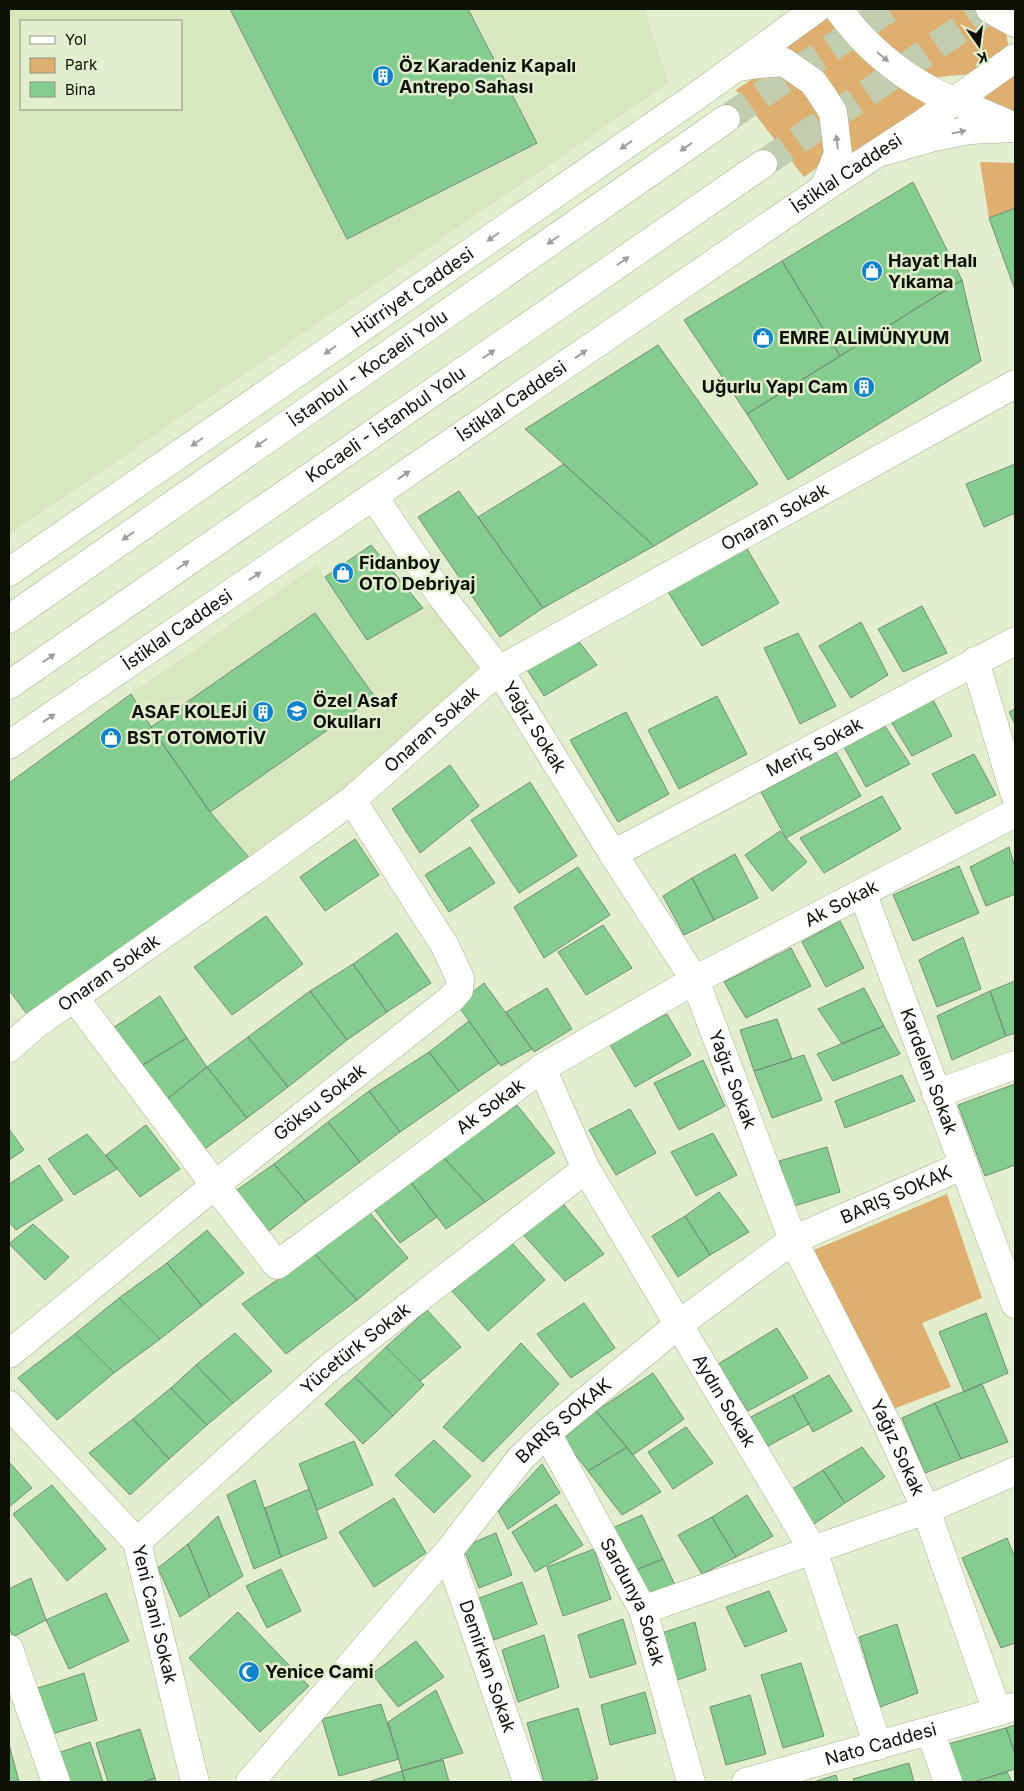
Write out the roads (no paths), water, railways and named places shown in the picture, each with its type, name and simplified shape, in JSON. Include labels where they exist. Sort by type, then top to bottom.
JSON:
[{"type":"main road","points":[[768,44],[783,25],[789,9]]},
{"type":"main road","name":"Hürriyet Caddesi","points":[[9,572],[687,103],[816,9]]},
{"type":"main road","points":[[838,9],[862,38],[884,58],[917,82],[941,96],[1015,127]]},
{"type":"main road","points":[[856,9],[862,38]]},
{"type":"main road","points":[[917,82],[962,81],[1008,61]]},
{"type":"main road","name":"İstiklal Caddesi","points":[[9,745],[954,101],[1008,61]]},
{"type":"main road","points":[[735,68],[784,62],[813,82],[833,112],[838,154],[824,188]]},
{"type":"main road","name":"İstanbul - Kocaeli Yolu","points":[[9,619],[726,119]]},
{"type":"main road","points":[[878,153],[934,137],[970,130],[1015,127]]},
{"type":"main road","name":"Kocaeli - İstanbul Yolu","points":[[9,685],[763,164]]},
{"type":"main road","name":"Onaran Sokak","points":[[9,1048],[35,1025],[352,800],[499,670],[1015,384]]},
{"type":"main road","name":"Yağız Sokak","points":[[373,496],[442,597],[499,670],[613,854],[695,980],[793,1240],[888,1426],[926,1510],[1006,1709]]},
{"type":"main road","name":"Meriç Sokak","points":[[613,854],[1015,641]]},
{"type":"main road","points":[[975,661],[1015,795]]},
{"type":"main road","name":"Göksu Sokak","points":[[9,1354],[215,1185],[452,998],[459,990],[460,978],[445,946],[352,800]]},
{"type":"main road","name":"Ak Sokak","points":[[74,997],[277,1265],[542,1068],[695,980],[1015,813]]},
{"type":"main road","name":"Kardelen Sokak","points":[[863,894],[1015,1304]]},
{"type":"main road","points":[[936,1094],[1015,1065]]},
{"type":"main road","name":"Aydın Sokak","points":[[542,1068],[586,1169],[813,1550],[878,1746]]},
{"type":"main road","name":"BARIŞ SOKAK","points":[[250,1782],[448,1552],[520,1459],[547,1433],[678,1324],[793,1240],[964,1165]]},
{"type":"main road","name":"Yücetürk Sokak","points":[[137,1542],[329,1368],[586,1169]]},
{"type":"main road","name":"Yeni Cami Sokak","points":[[9,1406],[137,1542],[195,1782]]},
{"type":"main road","name":"Sardunya Sokak","points":[[547,1433],[643,1610],[691,1782]]},
{"type":"main road","points":[[643,1610],[926,1510],[1015,1471]]},
{"type":"main road","name":"Demirkan Sokak","points":[[448,1552],[527,1782]]},
{"type":"main road","points":[[9,1649],[56,1782]]},
{"type":"main road","name":"Nato Caddesi","points":[[746,1782],[1006,1709]]},
{"type":"main road","points":[[930,1731],[948,1782]]},
{"type":"tunnel","points":[[726,119],[888,9]]},
{"type":"tunnel","points":[[763,164],[990,9]]},
{"type":"place","name":"Öz Karadeniz Kapalı Antrepo Sahası","points":[[383,76]]},
{"type":"place","name":"Hayat Halı Yıkama","points":[[872,271]]},
{"type":"place","name":"EMRE ALİMÜNYUM","points":[[763,338]]},
{"type":"place","name":"Uğurlu Yapı Cam","points":[[864,387]]},
{"type":"place","name":"Fidanboy OTO Debriyaj","points":[[343,573]]},
{"type":"place","name":"Özel Asaf Okulları","points":[[297,711]]},
{"type":"place","name":"ASAF KOLEJİ","points":[[263,712]]},
{"type":"place","name":"BST OTOMOTİV","points":[[111,738]]},
{"type":"place","name":"Yenice Cami","points":[[249,1672]]}]
